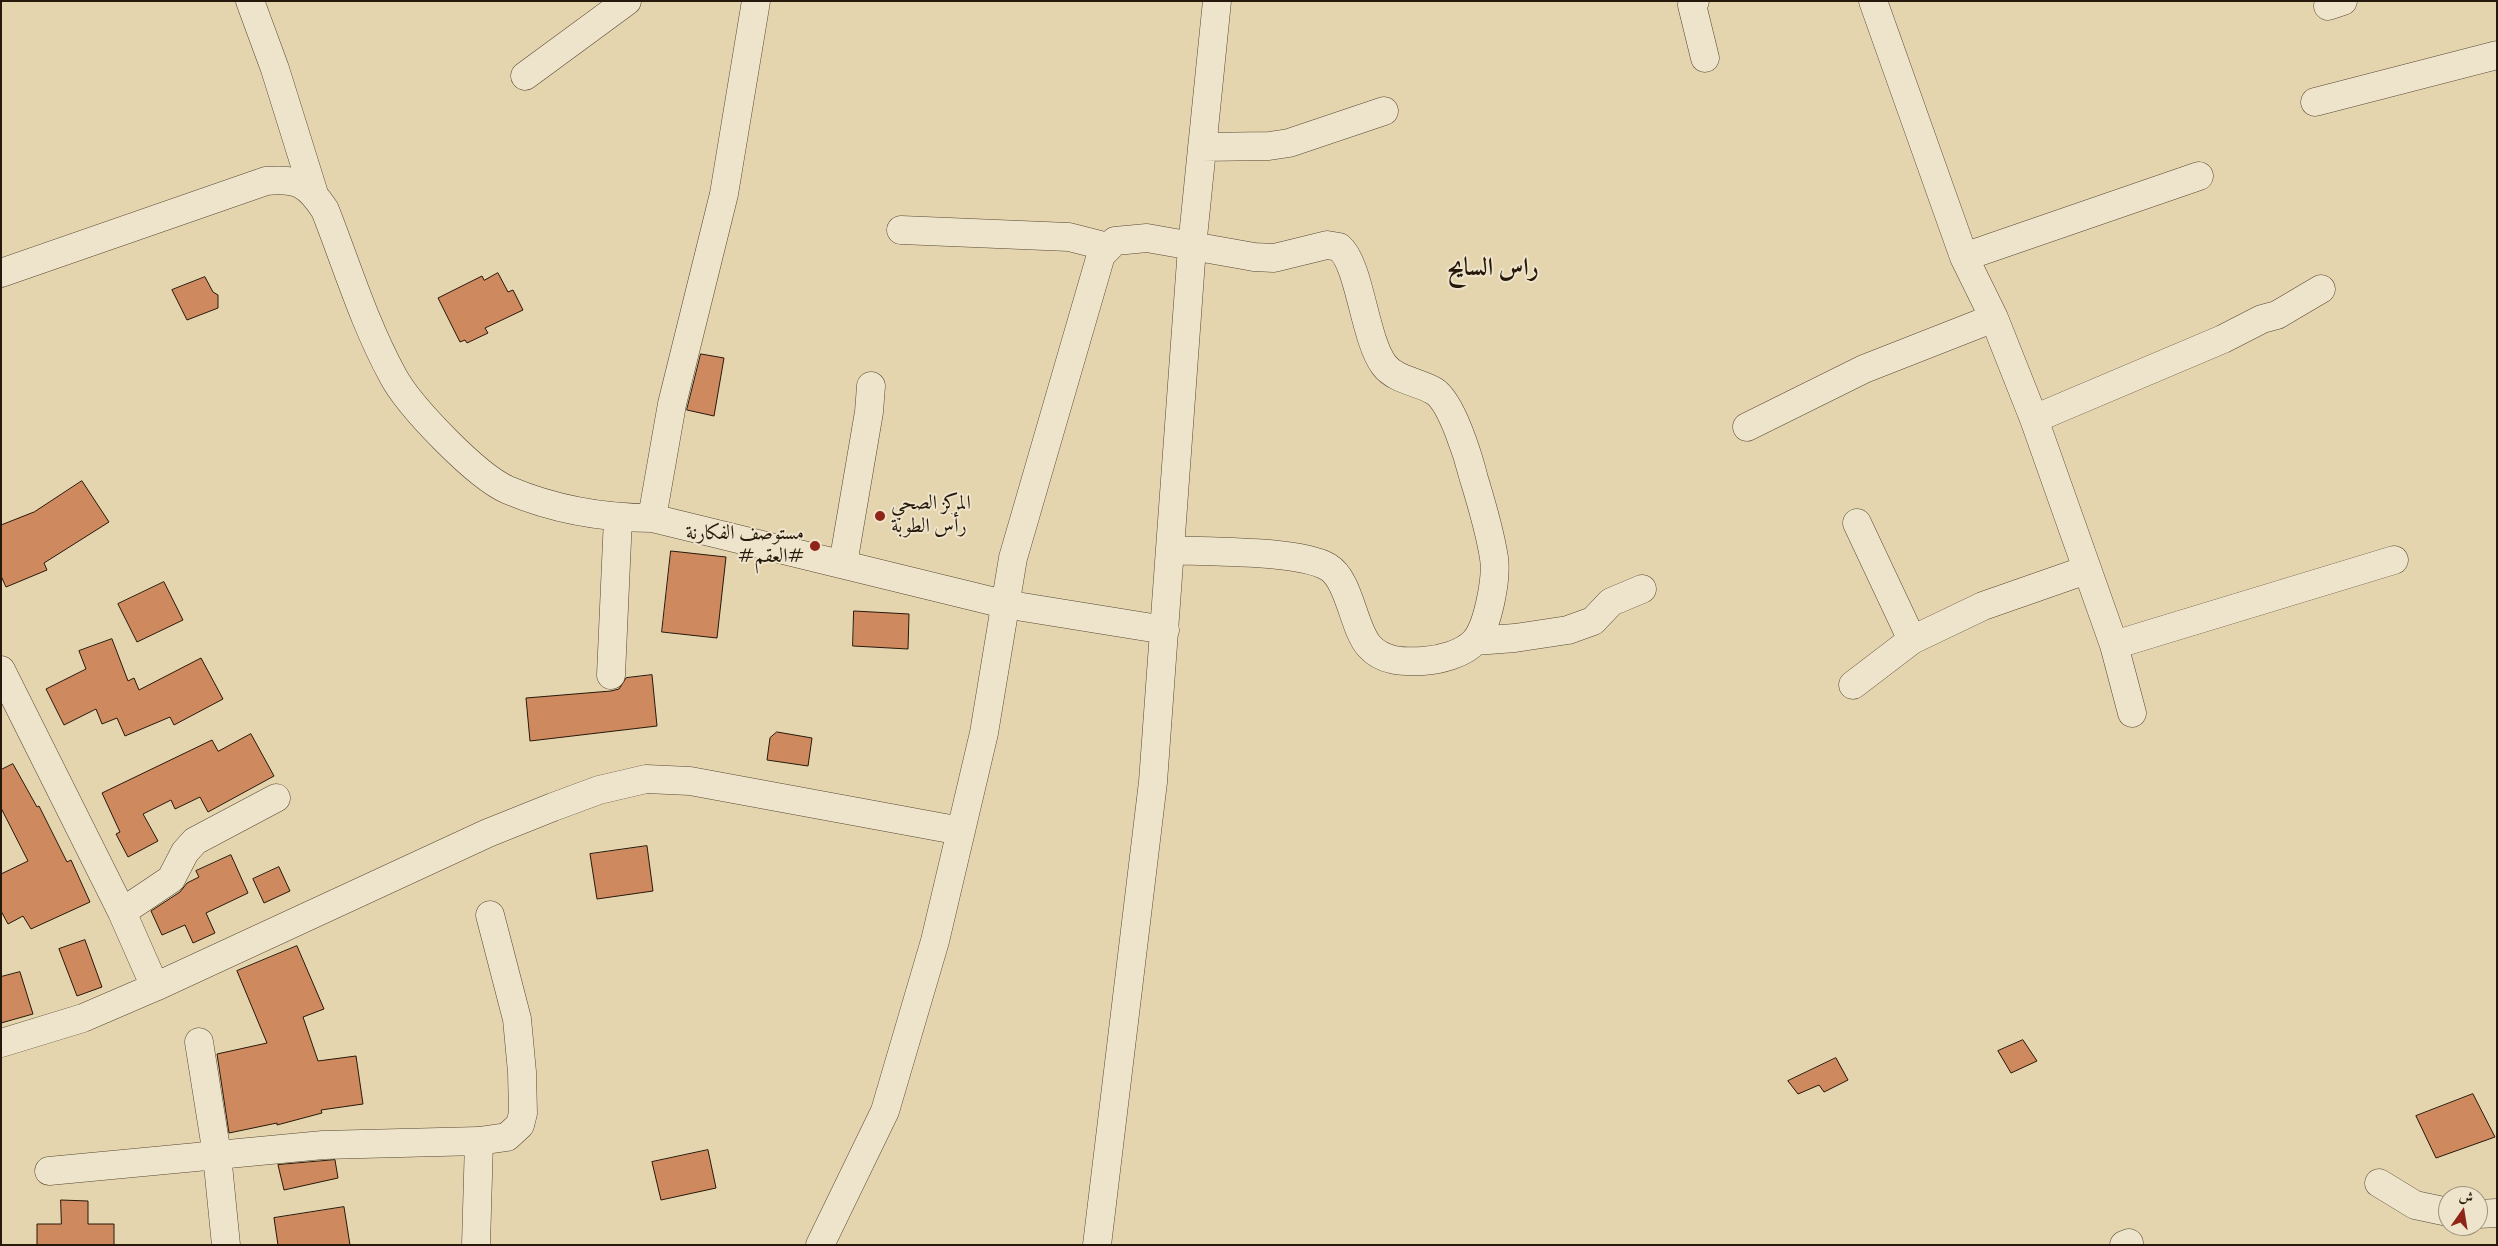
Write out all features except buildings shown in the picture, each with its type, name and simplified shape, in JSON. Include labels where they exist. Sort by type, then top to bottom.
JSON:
[{"type":"street","points":[[250,1],[275,69],[314,194]]},
{"type":"street","points":[[525,76],[627,1]]},
{"type":"street","points":[[652,518],[672,404],[724,194],[756,1]]},
{"type":"street","points":[[1097,1245],[1150,810],[1171,550],[1192,247],[1217,1]]},
{"type":"street","points":[[1694,1],[1692,5],[1705,58]]},
{"type":"street","points":[[1873,1],[1964,258],[1994,318],[2034,419],[2114,645],[2132,713]]},
{"type":"street","points":[[2315,102],[2497,55]]},
{"type":"street","points":[[1202,147],[1269,146],[1289,143],[1384,111]]},
{"type":"street","points":[[1964,258],[2199,176]]},
{"type":"street","points":[[1,273],[266,181],[284,179],[301,183],[314,194],[325,210],[370,328],[394,378],[430,424],[469,462],[506,489],[577,511],[618,518],[652,518],[1004,604],[1165,630]]},
{"type":"street","points":[[901,230],[1069,237],[1108,246]]},
{"type":"street","points":[[820,1245],[885,1111],[935,941],[984,732],[1013,558],[1093,279],[1101,255],[1108,246],[1115,241],[1147,238],[1254,257],[1274,258],[1327,245],[1334,245],[1343,251],[1349,263],[1375,347],[1384,364],[1402,378],[1437,392],[1448,408],[1469,459],[1495,560],[1495,584],[1487,614],[1475,641]]},
{"type":"street","points":[[2034,419],[2277,315],[2321,289]]},
{"type":"street","points":[[1747,428],[1864,369],[1994,318]]},
{"type":"street","points":[[843,564],[869,412],[870,386]]},
{"type":"street","points":[[611,675],[618,518]]},
{"type":"street","points":[[1857,523],[1912,640]]},
{"type":"street","points":[[1171,550],[1307,558],[1330,568],[1344,588],[1369,646],[1386,658],[1403,662],[1430,660],[1456,653],[1475,641],[1515,638],[1568,630],[1593,621],[1611,602],[1642,589]]},
{"type":"street","points":[[2114,645],[2394,560]]},
{"type":"street","points":[[1853,686],[1912,640],[1983,606],[2086,570]]},
{"type":"street","points":[[5,686],[122,912],[155,987]]},
{"type":"street","points":[[1,1043],[83,1018],[155,987],[488,833],[599,790],[646,779],[690,781],[961,831]]},
{"type":"street","points":[[122,912],[171,879],[185,852],[195,841],[276,798]]},
{"type":"street","points":[[49,1171],[365,1142],[479,1141],[506,1137],[513,1133],[520,1125],[523,1113],[517,1019],[490,915]]},
{"type":"street","points":[[199,1042],[217,1155],[226,1245]]},
{"type":"street","points":[[476,1245],[479,1141]]},
{"type":"street","points":[[2379,1183],[2415,1205],[2438,1210]]},
{"type":"place","name":"المركز الصحي رأس الطوبة","points":[[880,516]]},
{"type":"place","name":"مستوصف الفكارنة #العقم#","points":[[815,546]]},
{"type":"district","name":"راس السايح","points":[[1493,269]]}]
